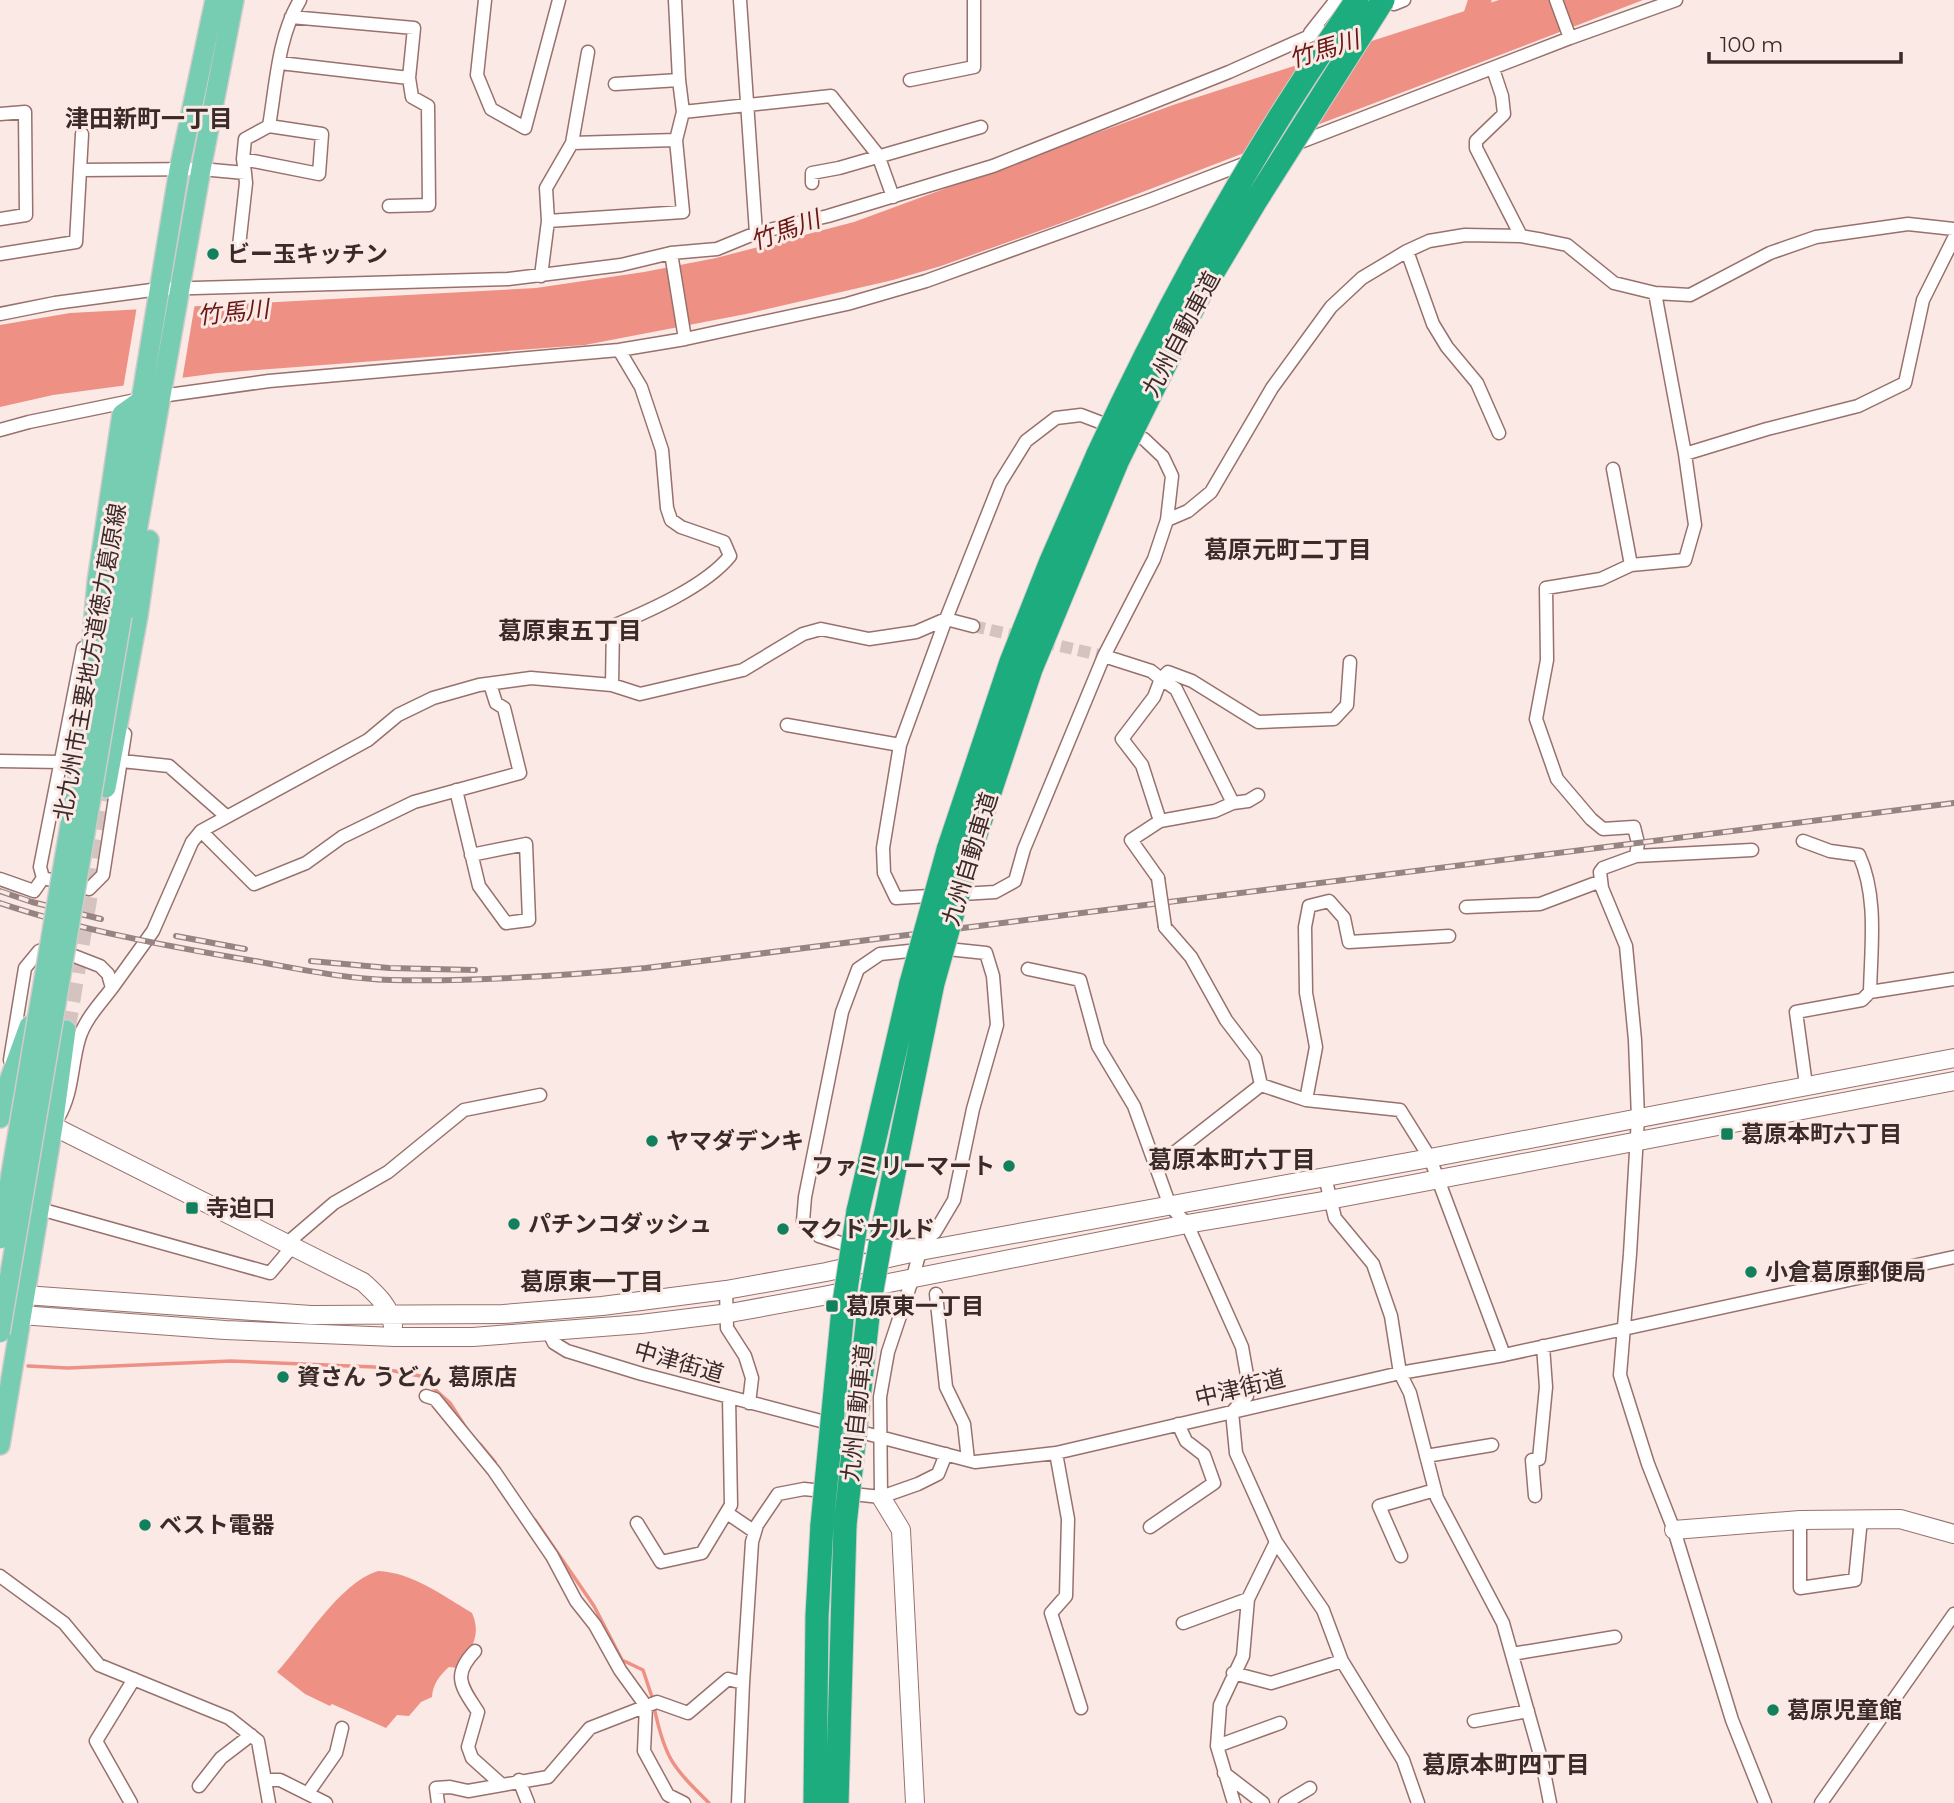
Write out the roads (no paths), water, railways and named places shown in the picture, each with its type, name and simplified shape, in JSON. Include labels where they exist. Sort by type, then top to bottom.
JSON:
[{"type":"highway","name":"九州自動車道","points":[[837,1803],[833,1525],[843,1309],[858,1211],[959,851],[1031,669],[1108,458],[1182,283],[1233,194],[1357,0]]},
{"type":"highway","name":"九州自動車道","points":[[1108,458],[1255,202],[1393,1]]},
{"type":"highway","name":"九州自動車道","points":[[815,1803],[817,1615],[886,1217],[922,983]]},
{"type":"main road","name":"北九州市主要地方道徳力葛原線","points":[[0,1333],[122,615],[153,393],[158,295],[179,170],[215,0]]},
{"type":"main road","name":"北九州市主要地方道徳力葛原線","points":[[153,393],[179,296],[234,0]]},
{"type":"main road","points":[[69,783],[91,652],[97,582],[122,414],[153,393]]},
{"type":"main road","name":"北九州市主要地方道徳力葛原線","points":[[0,1239],[122,615]]},
{"type":"main road","points":[[106,788],[122,615]]},
{"type":"main road","points":[[0,1118],[2,1097],[29,1026]]},
{"type":"main road","points":[[0,1445],[40,1209],[66,1030]]},
{"type":"main road","points":[[2,1097],[53,1126]]},
{"type":"street","points":[[269,126],[285,35],[300,0]]},
{"type":"street","points":[[485,0],[477,75],[491,109],[525,128],[559,0]]},
{"type":"street","points":[[548,221],[683,212],[676,140],[683,112],[676,0]]},
{"type":"street","points":[[740,0],[756,233]]},
{"type":"street","points":[[910,80],[974,67],[974,0]]},
{"type":"street","points":[[1307,36],[1336,0]]},
{"type":"street","points":[[1556,0],[1569,35]]},
{"type":"street","points":[[0,430],[153,393],[619,350],[685,340],[847,304],[926,281],[1150,200],[1493,69],[1569,35],[1676,0]]},
{"type":"street","points":[[291,17],[415,28],[409,78],[412,97],[428,106],[429,205],[389,206]]},
{"type":"street","points":[[0,314],[55,303],[158,295],[541,276],[621,265],[671,253],[717,249],[756,233],[893,197],[1006,161],[1229,72],[1321,31]]},
{"type":"street","points":[[541,276],[548,221],[546,188],[572,143],[588,51]]},
{"type":"street","points":[[280,63],[409,78]]},
{"type":"street","points":[[1493,69],[1502,96],[1504,114],[1476,141],[1476,148],[1521,236]]},
{"type":"street","points":[[615,84],[679,80]]},
{"type":"street","points":[[683,112],[831,96],[878,155],[893,197]]},
{"type":"street","points":[[0,114],[25,112],[26,215],[0,219]]},
{"type":"street","points":[[239,246],[246,183],[243,159],[245,139],[269,126],[322,134],[319,174],[243,159]]},
{"type":"street","points":[[812,183],[812,173],[839,169],[878,155],[981,127]]},
{"type":"street","points":[[0,254],[76,243],[82,134]]},
{"type":"street","points":[[572,143],[676,140]]},
{"type":"street","points":[[80,170],[201,169],[244,173]]},
{"type":"street","points":[[1167,520],[1188,511],[1210,492],[1272,388],[1331,307],[1362,278],[1429,241],[1465,235],[1521,236],[1567,245],[1614,283],[1655,293],[1690,295],[1770,253],[1816,237],[1908,224],[1954,229]]},
{"type":"street","points":[[1685,454],[1766,429],[1858,406],[1905,383],[1923,300],[1954,238]]},
{"type":"street","points":[[1407,251],[1433,324],[1447,347],[1477,383],[1499,433]]},
{"type":"street","points":[[671,253],[685,340]]},
{"type":"street","points":[[1636,856],[1638,843],[1634,827],[1603,829],[1557,779],[1535,719],[1547,660],[1546,588],[1601,579],[1631,565],[1685,560],[1695,525],[1685,454],[1655,293]]},
{"type":"street","points":[[612,685],[613,625],[639,615],[711,576],[730,556],[724,541],[681,527],[671,520],[667,508],[662,450],[641,387],[619,350]]},
{"type":"street","points":[[1081,415],[1144,439],[1163,457],[1172,476],[1167,520],[1153,559],[1104,656],[1024,849],[1015,881],[995,892],[896,898],[884,873],[883,848],[900,746],[946,619],[1000,483],[1026,440],[1056,418],[1081,415]]},
{"type":"street","points":[[1614,469],[1631,565]]},
{"type":"street","points":[[0,879],[34,891],[43,878],[40,867],[97,582]]},
{"type":"street","points":[[43,878],[89,889],[103,875],[122,761],[122,615]]},
{"type":"street","points":[[395,1337],[392,1316],[384,1302],[363,1282],[53,1126],[67,1102],[79,1039],[88,1019],[153,931],[192,842],[201,831],[226,816],[283,788],[368,740],[398,715],[433,698],[490,684],[531,678],[612,685],[640,694],[743,670],[803,634],[821,629],[869,639],[916,632],[946,619],[973,626]]},
{"type":"street","points":[[1104,656],[1151,671],[1176,689],[1233,803]]},
{"type":"street","points":[[1160,821],[1142,765],[1122,739],[1154,697],[1161,679],[1168,672],[1192,681],[1258,722],[1334,719],[1347,705],[1350,662]]},
{"type":"street","points":[[201,831],[254,884],[306,863],[342,837],[414,802],[520,774],[504,708],[496,703],[490,684]]},
{"type":"street","points":[[787,725],[900,746]]},
{"type":"street","points":[[0,761],[61,762]]},
{"type":"street","points":[[122,761],[169,766],[226,816]]},
{"type":"street","points":[[456,790],[471,855],[479,886],[506,923],[529,920],[526,844],[471,855]]},
{"type":"street","points":[[1258,795],[1248,801],[1233,803],[1215,811],[1160,821],[1132,840],[1158,878],[1165,927],[1191,957],[1226,1020],[1255,1058],[1261,1085]]},
{"type":"street","points":[[1803,841],[1830,851],[1859,855],[1867,872],[1871,915],[1870,992]]},
{"type":"street","points":[[1752,850],[1636,856],[1603,868],[1600,872],[1626,946],[1635,1040],[1638,1118],[1620,1375],[1648,1464],[1674,1530],[1732,1720],[1765,1803]]},
{"type":"street","points":[[1466,906],[1540,904],[1601,881]]},
{"type":"street","points":[[1306,1100],[1316,1047],[1306,993],[1305,927],[1309,906],[1329,901],[1344,918],[1349,942],[1449,936]]},
{"type":"street","points":[[2,1097],[25,968],[39,951],[51,947],[100,966],[108,974],[112,988]]},
{"type":"street","points":[[915,1803],[901,1530],[881,1497],[880,1397],[886,1363],[920,1248],[935,1232],[954,1200],[973,1109],[997,1025],[993,976],[986,953],[939,948],[880,954],[858,969],[842,1012],[805,1197],[803,1221],[819,1236],[853,1247],[920,1248]]},
{"type":"street","points":[[1028,969],[1080,980],[1098,1046],[1134,1106],[1171,1206],[1186,1224],[1242,1347],[1247,1375],[1247,1396],[1232,1412],[1236,1453],[1276,1542],[1323,1610],[1342,1661],[1403,1760],[1418,1803]]},
{"type":"street","points":[[1806,1086],[1796,1012],[1862,1000],[1870,992],[1954,979]]},
{"type":"street","points":[[0,1294],[311,1315],[503,1314],[602,1306],[726,1290],[826,1272],[920,1248],[1171,1206],[1954,1058]]},
{"type":"street","points":[[0,1314],[225,1330],[395,1337],[549,1333],[641,1324],[823,1296],[1186,1224],[1329,1200],[1954,1080]]},
{"type":"street","points":[[1261,1085],[1306,1100],[1400,1110],[1430,1158],[1504,1355]]},
{"type":"street","points":[[1156,1167],[1261,1085]]},
{"type":"street","points":[[40,1209],[270,1273],[292,1247],[292,1239],[334,1202],[388,1172],[464,1110],[540,1095]]},
{"type":"street","points":[[1325,1177],[1335,1218],[1373,1264],[1391,1316],[1400,1373],[1410,1392],[1437,1498],[1503,1623],[1542,1762],[1550,1803]]},
{"type":"street","name":"中津街道","points":[[549,1333],[554,1343],[567,1351],[749,1403],[975,1462],[1056,1453],[1400,1373],[1504,1355],[1954,1257]]},
{"type":"street","points":[[726,1290],[727,1328],[745,1356],[752,1378],[749,1403]]},
{"type":"street","points":[[936,1294],[946,1387],[964,1424],[968,1460]]},
{"type":"street","points":[[1535,1496],[1532,1460],[1539,1459],[1546,1387],[1543,1346]]},
{"type":"street","points":[[426,1395],[435,1399],[494,1471],[552,1556],[576,1601],[595,1625],[620,1671],[646,1706],[644,1751],[668,1794],[684,1803]]},
{"type":"street","points":[[637,1523],[661,1562],[702,1553],[731,1505],[729,1397]]},
{"type":"street","points":[[1150,1527],[1214,1483],[1204,1455],[1186,1441],[1178,1424]]},
{"type":"street","points":[[1426,1455],[1493,1445]]},
{"type":"street","points":[[1056,1453],[1068,1519],[1066,1596],[1051,1613],[1081,1708]]},
{"type":"street","points":[[738,1803],[752,1542],[757,1525],[778,1494],[804,1489],[881,1497],[918,1485],[938,1474],[946,1454]]},
{"type":"street","points":[[1401,1556],[1379,1506],[1435,1490]]},
{"type":"street","points":[[727,1513],[755,1532]]},
{"type":"street","points":[[1800,1520],[1800,1588],[1855,1580],[1861,1519]]},
{"type":"street","points":[[1674,1530],[1800,1520],[1900,1519],[1954,1534]]},
{"type":"street","points":[[1234,1803],[1217,1746],[1220,1705],[1243,1656],[1248,1599],[1276,1542]]},
{"type":"street","points":[[0,1577],[64,1623],[99,1665],[229,1718],[251,1735],[258,1741],[269,1803]]},
{"type":"street","points":[[1183,1623],[1248,1599]]},
{"type":"street","points":[[1821,1803],[1954,1614]]},
{"type":"street","points":[[1512,1654],[1615,1637]]},
{"type":"street","points":[[475,1651],[460,1671],[461,1684],[478,1712],[468,1747],[472,1758],[501,1784]]},
{"type":"street","points":[[1233,1673],[1271,1683],[1342,1661]]},
{"type":"street","points":[[131,1803],[96,1741],[134,1679]]},
{"type":"street","points":[[438,1803],[436,1788],[450,1787],[468,1791],[548,1777],[590,1728],[657,1702],[688,1713],[727,1679],[743,1683]]},
{"type":"street","points":[[1474,1721],[1528,1711]]},
{"type":"street","points":[[1217,1746],[1280,1723]]},
{"type":"street","points":[[309,1793],[336,1753],[342,1728]]},
{"type":"street","points":[[199,1786],[221,1758],[251,1735]]},
{"type":"street","points":[[1224,1773],[1263,1803]]},
{"type":"street","points":[[265,1780],[280,1780],[326,1803]]},
{"type":"street","points":[[519,1780],[528,1803]]},
{"type":"street","points":[[1285,1803],[1310,1788]]},
{"type":"water","name":"竹馬川","points":[[1499,0],[1643,0],[1067,221],[941,266],[893,280],[746,314],[585,345],[218,373],[53,395],[0,407],[0,325],[70,313],[536,288],[716,258],[854,222],[1173,105]]},
{"type":"water","points":[[378,1571],[415,1580],[439,1593],[472,1613],[476,1629],[474,1642],[467,1655],[458,1668],[449,1667],[442,1674],[435,1684],[432,1697],[421,1702],[409,1716],[397,1715],[386,1728],[305,1694],[277,1672],[336,1601],[364,1578]]},
{"type":"waterway","points":[[1469,33],[1480,0]]},
{"type":"waterway","points":[[28,1366],[68,1368],[231,1361],[374,1367],[420,1376],[450,1403],[466,1428]]},
{"type":"waterway","points":[[480,1444],[495,1462]]},
{"type":"waterway","points":[[535,1520],[594,1606],[622,1660],[643,1670],[653,1700]]},
{"type":"waterway","points":[[654,1707],[662,1739],[672,1761],[709,1803]]},
{"type":"tunnel","points":[[973,626],[1104,656]]},
{"type":"tunnel","points":[[66,1030],[106,788]]},
{"type":"railway","points":[[0,903],[123,936],[338,975],[391,980],[518,978],[646,968],[1954,803]]},
{"type":"railway","points":[[0,891],[101,919]]},
{"type":"railway","points":[[176,936],[245,949]]},
{"type":"railway","points":[[311,961],[389,968],[475,970]]},
{"type":"place","name":"ビー玉キッチン","points":[[213,254]]},
{"type":"place","name":"葛原本町六丁目","points":[[1727,1134]]},
{"type":"place","name":"ヤマダデンキ","points":[[652,1141]]},
{"type":"place","name":"ファミリーマート","points":[[1009,1166]]},
{"type":"place","name":"寺迫口","points":[[192,1208]]},
{"type":"place","name":"パチンコダッシュ","points":[[514,1224]]},
{"type":"place","name":"マクドナルド","points":[[783,1229]]},
{"type":"place","name":"小倉葛原郵便局","points":[[1751,1272]]},
{"type":"place","name":"葛原東一丁目","points":[[832,1306]]},
{"type":"place","name":"資さん うどん 葛原店","points":[[283,1377]]},
{"type":"place","name":"ベスト電器","points":[[145,1525]]},
{"type":"place","name":"葛原児童館","points":[[1773,1710]]},
{"type":"district","name":"津田新町一丁目","points":[[149,118]]},
{"type":"district","name":"葛原元町二丁目","points":[[1288,549]]},
{"type":"district","name":"葛原東五丁目","points":[[570,630]]},
{"type":"district","name":"葛原本町六丁目","points":[[1232,1159]]},
{"type":"district","name":"葛原東一丁目","points":[[592,1281]]},
{"type":"district","name":"葛原本町四丁目","points":[[1506,1764]]}]
